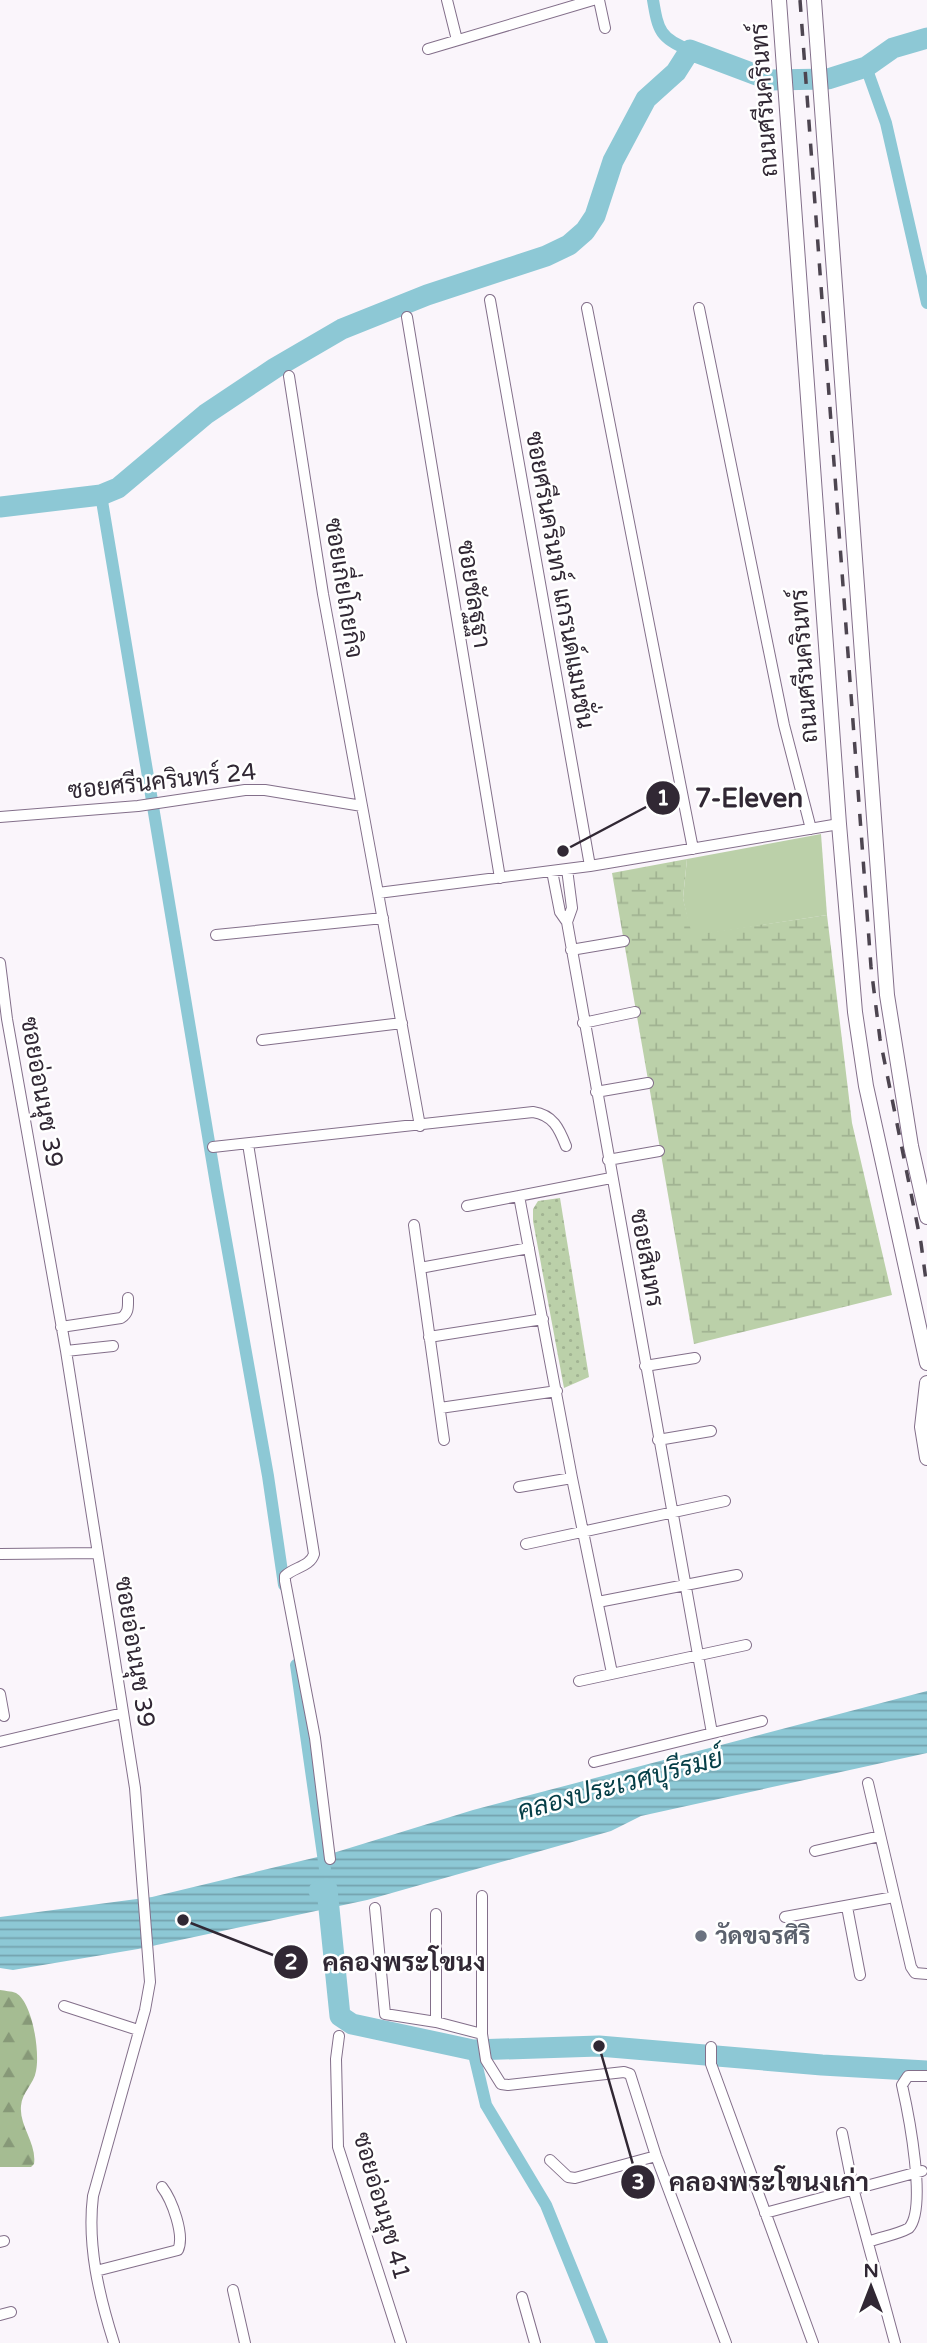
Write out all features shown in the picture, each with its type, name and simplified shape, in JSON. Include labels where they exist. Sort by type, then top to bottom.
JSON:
[{"type":"main road","name":"ถนนศรีนครินทร์","points":[[779,0],[855,1013],[866,1086],[927,1363]]},
{"type":"main road","points":[[814,0],[887,995],[911,1146],[927,1217]]},
{"type":"main road","points":[[927,1383],[922,1427],[927,1458]]},
{"type":"street","points":[[447,0],[457,40]]},
{"type":"street","points":[[428,49],[593,0]]},
{"type":"street","points":[[600,0],[605,28]]},
{"type":"street","name":"ซอยศรีนครินทร์ แกรนด์แมนชั่น","points":[[490,300],[590,866]]},
{"type":"street","points":[[587,308],[693,849]]},
{"type":"street","points":[[699,309],[785,725],[811,829]]},
{"type":"street","name":"ซอยชัลฐฐา","points":[[407,317],[500,878]]},
{"type":"street","name":"ซอยเกี่ยโกยกิจ","points":[[289,376],[323,594],[362,806]]},
{"type":"street","name":"ซอยศรีนครินทร์ 24","points":[[0,817],[138,806],[244,790],[265,790],[362,806]]},
{"type":"street","points":[[362,806],[420,1126]]},
{"type":"street","points":[[378,893],[590,866],[839,824]]},
{"type":"street","points":[[567,869],[572,908],[567,922]]},
{"type":"street","name":"ซอยสินทร","points":[[552,871],[560,912],[567,922],[712,1733]]},
{"type":"street","points":[[216,935],[383,918]]},
{"type":"street","points":[[571,950],[624,942]]},
{"type":"street","name":"ซอยอ่อนนุช 39","points":[[0,963],[4,1020],[66,1351],[138,1814],[150,1982],[145,2010],[93,2196],[89,2222],[96,2271],[114,2343]]},
{"type":"street","points":[[583,1023],[635,1012]]},
{"type":"street","points":[[262,1040],[402,1023]]},
{"type":"street","points":[[596,1092],[648,1083]]},
{"type":"street","points":[[213,1147],[533,1112],[544,1114],[559,1128],[566,1146]]},
{"type":"street","points":[[248,1144],[314,1554],[309,1563],[288,1572],[285,1581],[315,1738],[330,1859]]},
{"type":"street","points":[[608,1160],[659,1151]]},
{"type":"street","points":[[467,1206],[611,1178]]},
{"type":"street","points":[[519,1196],[612,1673]]},
{"type":"street","points":[[414,1225],[444,1440]]},
{"type":"street","points":[[420,1268],[529,1248]]},
{"type":"street","points":[[61,1327],[121,1318],[128,1309],[128,1298]]},
{"type":"street","points":[[429,1337],[543,1319]]},
{"type":"street","points":[[66,1351],[113,1346]]},
{"type":"street","points":[[645,1366],[695,1358]]},
{"type":"street","points":[[440,1408],[557,1391]]},
{"type":"street","points":[[658,1440],[711,1431]]},
{"type":"street","points":[[519,1487],[572,1478]]},
{"type":"street","points":[[526,1544],[725,1501]]},
{"type":"street","points":[[0,1554],[98,1553]]},
{"type":"street","points":[[598,1602],[737,1575]]},
{"type":"street","points":[[579,1681],[746,1646]]},
{"type":"street","points":[[0,1694],[4,1716]]},
{"type":"street","points":[[0,1742],[123,1713]]},
{"type":"street","points":[[594,1762],[762,1721]]},
{"type":"street","points":[[868,1783],[911,1967],[919,1974],[927,1974]]},
{"type":"street","points":[[815,1850],[880,1836]]},
{"type":"street","points":[[482,1896],[483,2040],[486,2060],[501,2084],[624,2072],[633,2077],[656,2156],[726,2343]]},
{"type":"street","points":[[785,1917],[894,1897]]},
{"type":"street","points":[[847,1907],[860,1975]]},
{"type":"street","points":[[375,1908],[385,2014],[436,2022],[483,2040]]},
{"type":"street","points":[[436,1914],[436,2022]]},
{"type":"street","points":[[64,2006],[138,2030]]},
{"type":"street","name":"ซอยอ่อนนุช 41","points":[[340,2036],[336,2069],[338,2147],[401,2343]]},
{"type":"street","points":[[711,2056],[813,2343]]},
{"type":"street","points":[[868,2242],[910,2228],[922,2213],[925,2179],[902,2085],[908,2076],[927,2076]]},
{"type":"street","points":[[842,2133],[853,2188],[895,2343]]},
{"type":"street","points":[[550,2160],[568,2177],[575,2178],[656,2156]]},
{"type":"street","points":[[765,2213],[853,2188],[925,2179]]},
{"type":"street","points":[[96,2271],[178,2250],[181,2240],[170,2197],[162,2187]]},
{"type":"street","points":[[233,2290],[245,2343]]},
{"type":"street","points":[[522,2297],[535,2343]]},
{"type":"green space","points":[[821,834],[827,915],[691,936],[683,898],[687,859]]},
{"type":"green space","points":[[687,859],[683,898],[692,935],[827,915],[852,1123],[892,1295],[694,1344],[612,873]]},
{"type":"green space","points":[[560,1198],[589,1377],[564,1388],[533,1221],[533,1209],[538,1201]]},
{"type":"green space","points":[[0,1990],[16,1993],[22,1998],[34,2029],[36,2071],[23,2096],[21,2106],[34,2156],[34,2164],[31,2167],[0,2167]]},
{"type":"water","name":"คลองประเวศบุรีรมย์","points":[[927,1691],[927,1753],[641,1816],[611,1831],[367,1900],[138,1949],[13,1970],[0,1968],[0,1917],[152,1897],[330,1854],[473,1810]]},
{"type":"waterway","points":[[653,0],[662,32],[672,42],[690,50]]},
{"type":"waterway","points":[[0,507],[101,495],[118,488],[206,414],[275,368],[342,329],[427,295],[546,256],[569,245],[585,231],[595,216],[613,161],[646,99],[676,72],[690,50],[770,80],[828,79],[866,67],[893,48],[927,38]]},
{"type":"waterway","points":[[866,67],[886,123],[927,303]]},
{"type":"waterway","points":[[101,495],[217,1190],[268,1476],[284,1585]]},
{"type":"waterway","points":[[296,1665],[325,1869]]},
{"type":"waterway","points":[[319,1891],[327,1889],[340,2016],[352,2024],[473,2050],[599,2046],[927,2071]]},
{"type":"waterway","points":[[473,2050],[486,2105],[546,2205],[602,2343]]},
{"type":"railway","points":[[800,0],[871,967],[880,1039],[921,1243],[927,1288]]},
{"type":"place","name":"7-Eleven","points":[[563,851]]},
{"type":"place","name":"คลองพระโขนง","points":[[183,1920]]},
{"type":"place","name":"วัดขจรศิริ","points":[[701,1936]]},
{"type":"place","name":"คลองพระโขนงเก่า","points":[[599,2046]]}]
